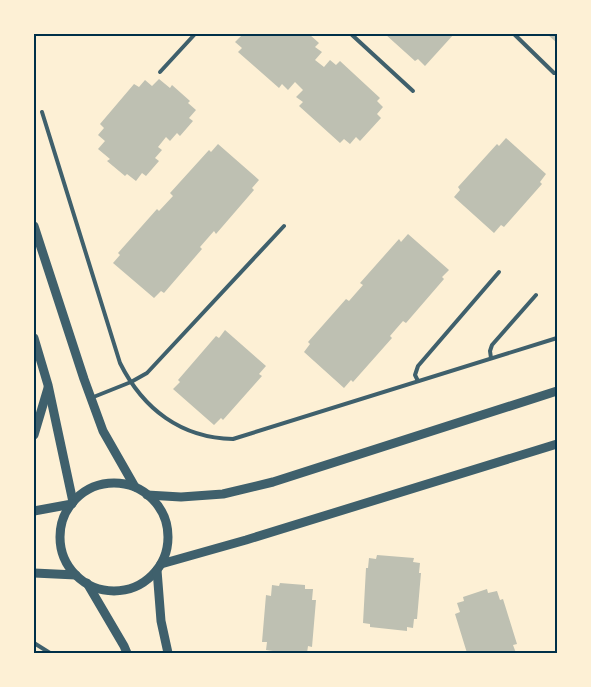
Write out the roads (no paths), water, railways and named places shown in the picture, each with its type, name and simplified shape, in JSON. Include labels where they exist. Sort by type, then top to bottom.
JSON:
[{"type":"street","points":[[34,226],[103,431],[135,488]]},
{"type":"street","points":[[34,338],[48,385],[73,503]]},
{"type":"street","points":[[34,435],[48,385]]},
{"type":"street","points":[[148,495],[181,497],[223,494],[273,482],[557,391]]},
{"type":"street","points":[[159,567],[557,444]]},
{"type":"street","points":[[115,483],[135,488],[148,495],[161,511],[168,530],[166,551],[159,567],[147,580],[128,589],[107,590],[87,583],[76,575],[64,557],[61,544],[62,523],[73,503],[90,489],[102,484],[115,483]]},
{"type":"street","points":[[34,511],[73,503]]},
{"type":"street","points":[[159,567],[161,621],[168,653]]},
{"type":"street","points":[[34,574],[76,575]]},
{"type":"street","points":[[87,583],[127,653]]},
{"type":"lane","points":[[160,72],[195,34]]},
{"type":"lane","points":[[351,34],[413,91]]},
{"type":"lane","points":[[514,34],[554,73]]},
{"type":"lane","points":[[42,112],[120,363],[131,382],[149,404],[158,413],[179,426],[203,436],[233,438],[557,338]]},
{"type":"lane","points":[[91,398],[131,382],[147,373],[284,226]]},
{"type":"lane","points":[[418,381],[415,374],[418,366],[499,272]]},
{"type":"lane","points":[[491,358],[490,351],[492,345],[536,295]]},
{"type":"lane","points":[[34,643],[50,653]]}]
